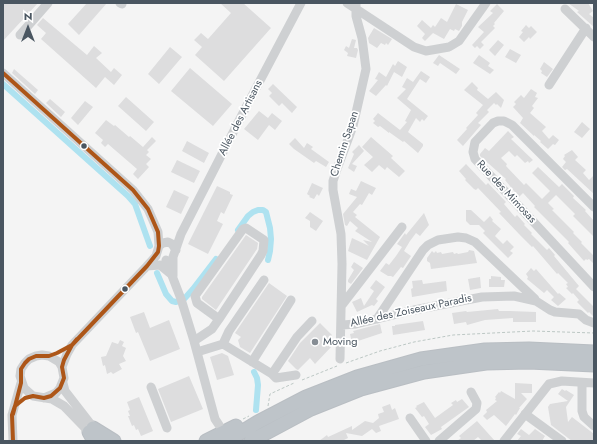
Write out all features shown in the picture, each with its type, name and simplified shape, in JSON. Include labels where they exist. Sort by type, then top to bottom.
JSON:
[{"type":"highway","points":[[206,441],[248,421],[306,397],[379,370],[421,359],[485,350],[594,352]]},
{"type":"highway","points":[[251,441],[311,409],[361,390],[403,377],[446,368],[486,363],[529,362],[594,365]]},
{"type":"highway","points":[[265,441],[317,414],[403,377]]},
{"type":"highway","points":[[227,441],[258,422],[306,397]]},
{"type":"highway","points":[[94,436],[114,441]]},
{"type":"street","points":[[20,35],[48,3]]},
{"type":"street","name":"Allée des Artisans","points":[[72,345],[148,266],[167,251],[181,234],[301,3]]},
{"type":"street","points":[[347,3],[356,6],[414,47],[426,51],[449,47],[459,41],[486,3]]},
{"type":"street","name":"Chemin Sapan","points":[[340,359],[342,325],[341,234],[333,190],[337,169],[353,126],[366,69],[364,46],[356,16],[356,6]]},
{"type":"street","points":[[565,9],[594,37]]},
{"type":"street","points":[[549,85],[586,28]]},
{"type":"street","points":[[3,73],[134,190],[148,209],[167,251],[173,276],[194,341],[215,419],[219,425]]},
{"type":"street","name":"Rue des Mimosas","points":[[594,207],[512,125],[498,121],[493,123],[475,142],[473,152],[475,159],[594,287]]},
{"type":"street","points":[[342,305],[402,227]]},
{"type":"street","points":[[194,341],[212,329],[219,319],[263,251],[264,240],[246,228],[243,229],[195,296],[197,303],[219,319]]},
{"type":"street","points":[[377,320],[423,250],[428,245],[438,240],[458,237],[466,238],[474,242],[536,301]]},
{"type":"street","points":[[148,266],[160,265],[173,276]]},
{"type":"street","points":[[197,352],[223,344],[229,331],[264,280]]},
{"type":"street","name":"Allée des Zoiseaux Paradis","points":[[342,325],[377,320],[414,310],[482,297],[514,296],[536,301],[550,310],[561,313],[573,312],[579,314],[586,320],[594,323]]},
{"type":"street","points":[[252,362],[291,300]]},
{"type":"street","points":[[272,374],[297,337],[312,321]]},
{"type":"street","points":[[223,344],[272,374],[276,378],[297,379]]},
{"type":"street","points":[[49,356],[72,345]]},
{"type":"street","points":[[62,368],[66,354],[72,345]]},
{"type":"street","points":[[13,441],[12,415],[21,383],[21,370],[24,363],[29,359],[42,355],[49,356],[59,362],[62,368],[65,391],[94,436]]},
{"type":"street","points":[[504,441],[549,384],[562,381],[594,383]]},
{"type":"street","points":[[582,382],[582,411],[584,417],[594,426]]},
{"type":"street","points":[[21,383],[33,396]]},
{"type":"street","points":[[44,398],[56,393],[63,383]]},
{"type":"street","points":[[151,387],[167,428]]},
{"type":"street","points":[[439,441],[476,409],[477,403],[471,392]]},
{"type":"street","points":[[15,406],[21,400],[33,396],[52,399],[64,406],[94,436],[105,441]]},
{"type":"street","points":[[525,414],[562,441]]},
{"type":"street","points":[[410,418],[426,441]]},
{"type":"path","points":[[267,407],[270,394],[297,379],[380,351],[414,342],[454,335],[532,331],[594,332]]},
{"type":"path","points":[[240,420],[253,414]]},
{"type":"building","points":[[3,3],[38,3],[3,41]]},
{"type":"building","points":[[87,3],[107,3],[79,35],[68,24]]},
{"type":"building","points":[[220,3],[243,3],[271,28],[224,81],[195,55],[202,47],[194,40],[201,33],[208,39],[231,13]]},
{"type":"building","points":[[568,3],[588,3],[593,11],[589,14],[594,18],[594,27],[577,12],[579,11]]},
{"type":"building","points":[[456,4],[468,10],[459,31],[450,29],[444,39],[433,33],[425,41],[422,38],[425,34],[417,26],[422,20],[431,28],[433,25],[435,27],[441,18],[447,22]]},
{"type":"building","points":[[497,4],[504,11],[494,23],[495,24],[493,26],[495,28],[481,42],[484,45],[480,49],[477,46],[475,48],[472,45],[484,32],[478,27],[493,13],[490,11]]},
{"type":"building","points":[[43,18],[87,55],[94,46],[102,53],[96,58],[111,72],[114,68],[122,75],[114,85],[105,77],[96,88],[41,39],[46,33],[37,25]]},
{"type":"building","points":[[526,25],[529,28],[531,26],[537,32],[530,39],[529,37],[524,42],[519,37],[523,32],[521,31]]},
{"type":"building","points":[[374,28],[392,39],[388,45],[386,43],[385,45],[381,43],[377,48],[369,43],[368,38]]},
{"type":"building","points":[[352,39],[356,40],[354,48],[357,48],[358,50],[356,58],[347,56],[348,53],[344,50],[346,46],[349,48]]},
{"type":"building","points":[[498,40],[504,45],[495,56],[489,50]]},
{"type":"building","points":[[170,47],[182,57],[159,84],[148,74]]},
{"type":"building","points":[[510,49],[521,55],[516,63],[505,57]]},
{"type":"building","points":[[439,55],[460,69],[456,74],[440,63],[438,66],[433,63]]},
{"type":"building","points":[[479,55],[490,63],[488,66],[494,70],[490,74],[473,63]]},
{"type":"building","points":[[398,61],[407,67],[402,77],[394,72],[387,86],[386,85],[376,96],[369,91],[378,80],[375,79],[379,72],[386,77],[393,64],[395,66]]},
{"type":"building","points":[[544,62],[553,69],[547,77],[541,73],[542,71],[540,69]]},
{"type":"building","points":[[190,68],[232,104],[213,126],[171,91]]},
{"type":"building","points":[[14,69],[38,90],[35,94],[12,73]]},
{"type":"building","points":[[421,71],[430,77],[426,83],[420,79],[407,99],[428,116],[424,121],[422,119],[420,122],[416,118],[408,132],[423,144],[418,153],[404,141],[403,142],[380,126],[378,127],[373,123],[375,121],[373,119],[378,113],[400,130],[407,122],[405,121],[411,110],[397,98],[406,89],[402,87],[407,78],[413,82]]},
{"type":"building","points":[[472,82],[478,88],[477,90],[488,99],[496,92],[504,100],[501,108],[494,103],[487,110],[489,112],[478,123],[481,125],[463,146],[457,140],[478,115],[476,113],[483,105],[464,90]]},
{"type":"building","points":[[273,84],[297,107],[292,113],[282,103],[279,106],[269,96],[272,93],[268,89]]},
{"type":"building","points":[[531,89],[537,93],[535,97],[538,98],[532,106],[534,108],[530,113],[546,127],[542,131],[549,139],[553,135],[559,140],[555,145],[553,144],[548,149],[520,123],[523,118],[513,107],[516,104],[514,102],[521,95],[524,98]]},
{"type":"building","points":[[126,97],[154,122],[146,131],[118,106]]},
{"type":"building","points":[[50,99],[65,112],[61,117],[46,103]]},
{"type":"building","points":[[85,101],[93,107],[78,125],[71,118]]},
{"type":"building","points":[[259,111],[268,118],[272,113],[282,121],[275,130],[269,125],[258,140],[244,129]]},
{"type":"building","points":[[106,120],[114,126],[115,125],[143,147],[152,137],[156,141],[147,150],[149,152],[146,155],[151,159],[146,164],[149,167],[138,179],[133,174],[137,169],[108,144],[105,147],[101,143],[103,140],[95,133]]},
{"type":"building","points":[[582,122],[590,129],[582,138],[574,132]]},
{"type":"building","points":[[508,131],[514,137],[511,139],[533,160],[529,163],[528,161],[525,163],[517,155],[515,157],[509,151],[501,158],[507,164],[506,166],[524,185],[526,183],[542,199],[550,191],[532,173],[538,167],[559,187],[562,184],[574,196],[573,198],[586,210],[585,211],[594,221],[594,237],[573,216],[575,214],[556,195],[548,203],[554,209],[552,210],[574,232],[573,233],[582,242],[581,243],[594,256],[594,264],[589,259],[584,261],[568,243],[569,242],[534,207],[535,206],[523,193],[519,197],[505,180],[506,179],[480,156],[485,148],[489,151]]},
{"type":"building","points":[[371,137],[393,156],[391,158],[405,171],[399,177],[387,167],[385,170],[379,165],[372,172],[364,165],[373,157],[362,147]]},
{"type":"building","points":[[295,138],[304,148],[307,143],[313,147],[311,149],[329,162],[326,167],[316,161],[314,163],[294,149],[289,144]]},
{"type":"building","points":[[187,141],[209,153],[204,163],[182,151]]},
{"type":"building","points":[[359,145],[364,151],[352,164],[357,166],[354,172],[348,168],[354,154],[352,152]]},
{"type":"building","points":[[572,150],[578,157],[575,160],[586,170],[583,173],[589,180],[594,175],[594,194],[567,169],[565,170],[562,167],[566,162],[563,159],[565,156],[564,155]]},
{"type":"building","points":[[177,160],[200,171],[194,183],[171,172]]},
{"type":"building","points":[[466,164],[486,185],[488,183],[506,202],[504,204],[515,217],[517,215],[532,233],[531,234],[547,250],[549,248],[555,255],[554,256],[579,286],[576,289],[594,307],[594,317],[577,302],[579,300],[566,288],[568,287],[566,284],[568,283],[558,273],[557,274],[533,246],[532,247],[499,213],[501,212],[478,188],[476,190],[474,189],[465,180],[466,179],[459,171]]},
{"type":"building","points":[[361,181],[376,188],[372,195],[369,193],[362,205],[360,204],[353,212],[357,215],[355,217],[380,237],[367,260],[348,251],[352,238],[369,246],[363,240],[372,242],[355,231],[358,228],[350,221],[347,226],[345,225],[343,214],[357,197],[349,194],[351,189],[356,191]]},
{"type":"building","points":[[312,183],[323,188],[319,196],[317,194],[314,199],[309,197],[310,196],[307,194]]},
{"type":"building","points":[[217,186],[233,195],[224,214],[221,212],[217,221],[223,224],[208,254],[188,244]]},
{"type":"building","points":[[174,190],[189,197],[181,214],[166,207]]},
{"type":"building","points":[[466,210],[471,210],[484,222],[490,216],[493,220],[492,221],[501,229],[495,236],[503,244],[507,240],[514,247],[510,251],[513,253],[508,258],[483,233],[485,231],[479,225],[470,225],[466,221]]},
{"type":"building","points":[[310,212],[323,221],[316,231],[310,227],[310,221],[305,218]]},
{"type":"building","points":[[424,213],[429,225],[420,236],[416,233],[410,241],[404,251],[411,256],[403,268],[401,267],[393,277],[380,271],[386,263],[389,265],[396,256],[402,247],[397,244]]},
{"type":"building","points":[[246,235],[258,243],[257,249],[216,310],[202,299],[202,297]]},
{"type":"building","points":[[469,250],[474,251],[477,263],[431,269],[430,263],[427,261],[427,258],[432,251],[434,253],[436,251],[437,253],[441,252],[442,254],[453,252],[454,254],[458,254],[468,252]]},
{"type":"building","points":[[354,262],[363,268],[351,284],[348,280],[354,270],[351,267]]},
{"type":"building","points":[[531,268],[534,271],[536,269],[558,294],[559,293],[566,299],[558,306],[551,300],[554,297],[547,290],[544,293],[527,279],[528,277],[526,274]]},
{"type":"building","points":[[491,276],[501,277],[501,280],[505,280],[504,287],[489,287],[489,279],[491,279]]},
{"type":"building","points":[[480,277],[481,288],[470,290],[468,279]]},
{"type":"building","points":[[376,280],[385,287],[376,299],[378,301],[374,306],[372,305],[357,312],[352,302],[361,298],[364,306],[374,291],[370,288]]},
{"type":"building","points":[[422,280],[423,284],[446,281],[447,291],[412,297],[412,281]]},
{"type":"building","points":[[269,283],[287,296],[250,353],[240,347],[238,340],[241,337],[235,333]]},
{"type":"building","points":[[498,309],[499,311],[536,312],[536,322],[513,322],[513,318],[485,320],[467,325],[466,322],[454,324],[452,313]]},
{"type":"building","points":[[144,312],[150,328],[169,320],[180,349],[150,361],[130,317]]},
{"type":"building","points":[[423,321],[425,330],[393,335],[392,326]]},
{"type":"building","points":[[320,323],[332,335],[327,340],[332,346],[315,364],[310,358],[298,370],[288,361],[300,343]]},
{"type":"building","points":[[380,324],[382,333],[352,343],[350,334],[354,333],[353,331]]},
{"type":"building","points":[[120,340],[124,342],[122,346],[126,348],[123,356],[126,361],[119,364],[122,369],[113,374],[111,372],[107,374],[101,357],[106,356],[112,342],[118,344]]},
{"type":"building","points":[[222,353],[228,356],[234,375],[217,380],[210,357]]},
{"type":"building","points":[[189,376],[203,409],[171,422],[158,389]]},
{"type":"building","points":[[515,383],[532,384],[532,393],[521,393],[527,399],[519,408],[516,415],[515,414],[506,426],[494,415],[487,420],[483,416],[487,412],[486,410],[497,401],[495,400],[495,397],[499,392],[500,393],[501,391],[515,399]]},
{"type":"building","points":[[562,389],[574,395],[566,407],[568,422],[572,417],[594,434],[594,441],[572,441],[551,425],[548,407],[550,404],[568,401],[558,394]]},
{"type":"building","points":[[139,397],[153,431],[141,436],[138,429],[136,430],[134,425],[132,426],[128,416],[130,416],[128,411],[130,410],[127,402]]},
{"type":"building","points":[[462,399],[469,407],[441,427],[442,429],[431,435],[425,427],[429,424],[424,416],[422,417],[415,408],[424,402],[435,418],[453,405],[451,403]]},
{"type":"building","points":[[390,404],[392,410],[395,408],[399,419],[379,426],[381,431],[376,433],[372,429],[362,436],[346,433],[348,438],[344,441],[319,441],[327,435],[328,437],[352,426],[352,430],[365,421],[373,423],[379,418],[378,414],[384,412],[382,407]]},
{"type":"building","points":[[477,421],[495,441],[482,441],[478,437],[473,441],[457,441],[461,438],[459,436]]},
{"type":"building","points":[[521,429],[529,435],[535,429],[545,436],[542,441],[517,441],[521,436],[517,434]]},
{"type":"waterway","points":[[3,84],[128,196],[135,204],[150,246]]},
{"type":"waterway","points":[[238,230],[248,216],[253,212],[258,210],[263,210],[266,212],[271,239],[268,260]]},
{"type":"waterway","points":[[185,298],[216,259]]},
{"type":"waterway","points":[[157,273],[166,294],[172,301],[176,302]]},
{"type":"waterway","points":[[254,372],[258,385],[256,410]]},
{"type":"transit line","points":[[3,73],[133,190],[148,209],[158,232],[159,246],[158,252],[147,266],[72,345],[62,367],[64,378],[60,388],[51,396],[44,398],[33,396],[25,398],[15,406],[12,415],[13,441]]},
{"type":"transit line","points":[[13,414],[21,383],[21,369],[25,363],[29,359],[36,356],[49,356],[57,353],[72,345],[77,339]]},
{"type":"place","name":"Moving","points":[[315,342]]}]
